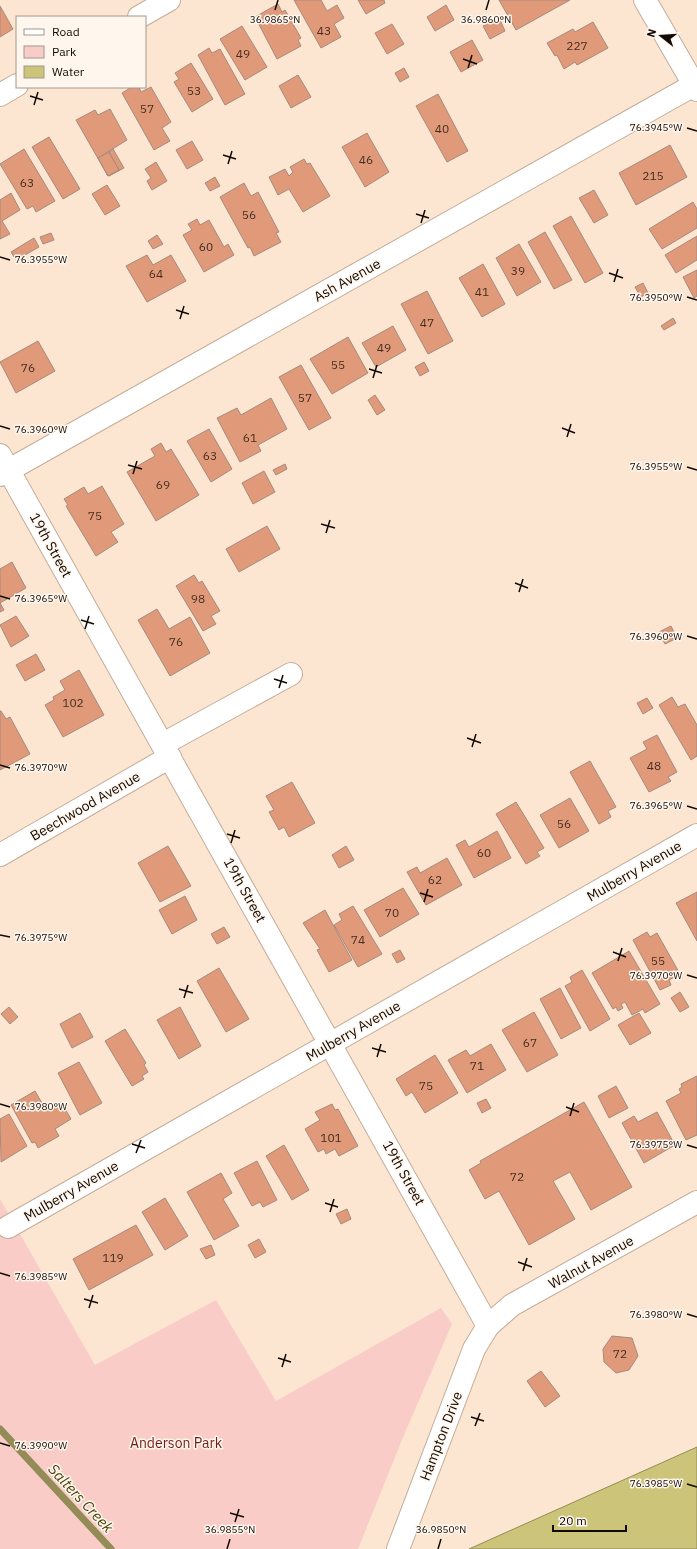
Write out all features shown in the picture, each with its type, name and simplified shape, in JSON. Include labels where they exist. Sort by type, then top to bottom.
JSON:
[{"type":"street","points":[[141,16],[169,0]]},
{"type":"street","points":[[645,0],[696,87]]},
{"type":"street","points":[[0,95],[16,86]]},
{"type":"street","name":"Ash Avenue","points":[[3,467],[696,87]]},
{"type":"street","name":"19th Street","points":[[3,467],[166,751],[488,1326]]},
{"type":"street","name":"Beechwood Avenue","points":[[0,855],[291,674]]},
{"type":"street","name":"Mulberry Avenue","points":[[8,1227],[697,835]]},
{"type":"street","name":"Walnut Avenue","points":[[488,1326],[512,1305],[697,1202]]},
{"type":"street","name":"Hampton Drive","points":[[398,1549],[474,1349],[488,1326]]},
{"type":"green space","name":"Anderson Park","points":[[0,1199],[95,1365],[216,1300],[276,1401],[441,1308],[452,1324],[404,1435],[358,1549],[0,1549]]},
{"type":"water","points":[[697,1447],[697,1549],[469,1549]]},
{"type":"building","points":[[294,0],[321,0],[327,11],[337,5],[344,18],[334,24],[341,37],[321,48]]},
{"type":"building","points":[[358,0],[384,0],[385,3],[366,14]]},
{"type":"building","points":[[499,0],[570,0],[516,30]]},
{"type":"building","points":[[278,4],[282,12],[285,10],[301,38],[298,40],[301,46],[277,59],[255,17]]},
{"type":"building","points":[[446,5],[454,20],[435,31],[427,17]]},
{"type":"building","points":[[0,6],[13,29],[0,37]]},
{"type":"building","points":[[499,18],[505,31],[490,39],[483,26]]},
{"type":"building","points":[[593,22],[608,48],[577,65],[575,62],[564,69],[557,55],[555,56],[547,43],[573,29],[575,32]]},
{"type":"building","points":[[392,24],[404,44],[387,54],[375,33]]},
{"type":"building","points":[[242,26],[267,67],[245,80],[220,39]]},
{"type":"building","points":[[472,40],[483,60],[461,72],[450,52]]},
{"type":"building","points":[[209,48],[212,53],[220,49],[245,94],[225,105],[198,55]]},
{"type":"building","points":[[191,63],[213,99],[192,112],[174,82],[179,79],[175,73]]},
{"type":"building","points":[[404,68],[409,77],[400,82],[395,73]]},
{"type":"building","points":[[298,75],[311,97],[291,108],[279,86]]},
{"type":"building","points":[[151,87],[171,122],[162,128],[170,141],[154,150],[122,93],[130,88],[139,88],[141,92]]},
{"type":"building","points":[[438,94],[468,151],[447,162],[416,106]]},
{"type":"building","points":[[110,109],[127,140],[98,158],[108,176],[76,120],[95,110],[98,115]]},
{"type":"building","points":[[367,133],[389,172],[365,187],[342,147]]},
{"type":"building","points":[[49,137],[80,189],[63,199],[32,147]]},
{"type":"building","points":[[192,141],[203,160],[187,169],[176,150]]},
{"type":"building","points":[[670,145],[687,177],[636,205],[619,173]]},
{"type":"building","points":[[24,149],[55,201],[36,212],[33,206],[27,209],[0,164]]},
{"type":"building","points":[[113,149],[124,168],[109,176],[119,170],[109,152]]},
{"type":"building","points":[[109,152],[119,170],[108,176],[98,158]]},
{"type":"building","points":[[304,159],[307,164],[310,163],[330,196],[303,212],[289,189],[278,195],[269,177],[285,169],[289,176],[293,172],[290,167]]},
{"type":"building","points":[[156,162],[167,181],[152,190],[147,181],[151,178],[145,169]]},
{"type":"building","points":[[215,177],[220,186],[210,191],[205,183]]},
{"type":"building","points":[[244,183],[251,196],[258,192],[279,232],[276,233],[281,242],[254,256],[250,247],[248,248],[220,197]]},
{"type":"building","points":[[107,185],[120,206],[105,215],[92,194]]},
{"type":"building","points":[[594,190],[608,215],[594,223],[579,198]]},
{"type":"building","points":[[11,193],[20,210],[2,221],[10,234],[0,239],[0,200]]},
{"type":"building","points":[[693,202],[697,209],[697,228],[662,249],[649,229]]},
{"type":"building","points":[[571,216],[603,273],[585,283],[553,226]]},
{"type":"building","points":[[197,219],[200,225],[209,220],[224,247],[228,244],[234,255],[204,272],[183,235],[192,230],[188,224]]},
{"type":"building","points":[[545,232],[572,280],[554,289],[528,242]]},
{"type":"building","points":[[51,233],[54,240],[43,244],[40,237]]},
{"type":"building","points":[[157,235],[163,244],[153,249],[148,241]]},
{"type":"building","points":[[697,236],[697,260],[676,273],[665,255]]},
{"type":"building","points":[[34,238],[39,247],[16,260],[11,252]]},
{"type":"building","points":[[519,244],[541,282],[517,296],[496,258]]},
{"type":"building","points":[[147,255],[153,265],[171,255],[186,281],[147,302],[126,266]]},
{"type":"building","points":[[483,264],[505,304],[482,317],[459,278]]},
{"type":"building","points":[[697,270],[697,296],[694,298],[683,277]]},
{"type":"building","points":[[643,283],[648,293],[641,297],[635,287]]},
{"type":"building","points":[[427,291],[453,341],[428,354],[401,304]]},
{"type":"building","points":[[673,318],[676,323],[664,330],[661,326]]},
{"type":"building","points":[[393,326],[406,350],[376,367],[362,343]]},
{"type":"building","points":[[348,337],[368,373],[332,394],[310,359]]},
{"type":"building","points":[[38,341],[55,371],[16,393],[0,362]]},
{"type":"building","points":[[424,362],[429,371],[420,376],[415,367]]},
{"type":"building","points":[[301,365],[331,418],[309,430],[279,377]]},
{"type":"building","points":[[375,395],[385,410],[377,415],[368,400]]},
{"type":"building","points":[[271,398],[287,429],[258,445],[261,451],[240,462],[217,418],[237,408],[241,415]]},
{"type":"building","points":[[209,429],[232,469],[211,482],[187,441]]},
{"type":"building","points":[[161,443],[166,452],[171,449],[199,495],[156,521],[127,472],[155,456],[151,449]]},
{"type":"building","points":[[285,464],[287,469],[276,475],[273,470]]},
{"type":"building","points":[[264,471],[275,492],[253,504],[242,483]]},
{"type":"building","points":[[102,486],[124,524],[111,532],[118,542],[96,556],[66,506],[68,505],[64,499],[84,487],[88,494]]},
{"type":"building","points":[[267,526],[280,549],[239,572],[226,549]]},
{"type":"building","points":[[12,562],[26,588],[0,603],[0,569]]},
{"type":"building","points":[[194,575],[199,583],[202,581],[220,611],[211,616],[216,624],[203,631],[176,586]]},
{"type":"building","points":[[0,603],[4,610],[0,612]]},
{"type":"building","points":[[157,609],[169,629],[190,617],[210,653],[170,676],[138,620]]},
{"type":"building","points":[[16,616],[29,636],[11,647],[0,625]]},
{"type":"building","points":[[671,626],[677,638],[665,644],[659,632]]},
{"type":"building","points":[[36,654],[45,670],[25,681],[16,665]]},
{"type":"building","points":[[79,670],[104,715],[63,737],[45,705],[54,700],[53,697],[65,690],[60,681]]},
{"type":"building","points":[[672,697],[678,707],[685,704],[697,725],[697,756],[691,760],[659,705]]},
{"type":"building","points":[[647,698],[653,708],[643,714],[637,703]]},
{"type":"building","points":[[0,711],[6,719],[10,717],[30,754],[0,770]]},
{"type":"building","points":[[657,735],[677,772],[668,777],[671,781],[649,792],[630,758],[647,749],[643,742]]},
{"type":"building","points":[[590,761],[616,807],[608,811],[611,817],[599,824],[570,772]]},
{"type":"building","points":[[292,782],[315,823],[289,837],[284,827],[279,830],[269,812],[274,810],[266,796]]},
{"type":"building","points":[[570,798],[589,831],[559,848],[540,815]]},
{"type":"building","points":[[516,802],[544,848],[537,852],[540,856],[526,864],[496,814]]},
{"type":"building","points":[[497,831],[511,858],[474,878],[456,845],[465,840],[469,847]]},
{"type":"building","points":[[168,846],[191,886],[160,902],[138,863]]},
{"type":"building","points":[[346,846],[354,860],[339,868],[332,855]]},
{"type":"building","points":[[447,858],[462,885],[426,905],[407,872],[417,867],[420,873]]},
{"type":"building","points":[[403,888],[419,914],[380,937],[364,910]]},
{"type":"building","points":[[697,892],[697,941],[676,903]]},
{"type":"building","points":[[185,896],[197,920],[172,934],[159,910]]},
{"type":"building","points":[[353,906],[382,954],[358,967],[334,925],[342,920],[339,914]]},
{"type":"building","points":[[325,910],[352,960],[329,972],[317,950],[320,949],[303,923]]},
{"type":"building","points":[[224,927],[230,937],[217,944],[211,934]]},
{"type":"building","points":[[647,932],[650,937],[657,933],[680,974],[669,980],[671,985],[660,990],[633,940]]},
{"type":"building","points":[[400,950],[405,959],[397,963],[392,954]]},
{"type":"building","points":[[629,951],[660,1004],[645,1013],[643,1009],[632,1015],[625,1002],[621,1004],[623,1008],[618,1011],[616,1007],[613,1009],[592,973]]},
{"type":"building","points":[[219,968],[249,1019],[226,1032],[197,981]]},
{"type":"building","points":[[582,970],[610,1019],[590,1031],[565,986],[572,982],[570,977]]},
{"type":"building","points":[[560,988],[581,1028],[561,1039],[540,999]]},
{"type":"building","points":[[680,992],[689,1007],[680,1012],[671,998]]},
{"type":"building","points":[[9,1007],[18,1017],[10,1024],[1,1014]]},
{"type":"building","points":[[180,1007],[201,1046],[179,1059],[157,1020]]},
{"type":"building","points":[[534,1012],[558,1055],[527,1072],[502,1030]]},
{"type":"building","points":[[80,1013],[93,1037],[72,1048],[60,1024]]},
{"type":"building","points":[[639,1013],[651,1033],[630,1045],[618,1025]]},
{"type":"building","points":[[125,1029],[146,1063],[144,1065],[148,1072],[142,1076],[144,1079],[132,1086],[105,1041]]},
{"type":"building","points":[[491,1044],[506,1070],[467,1093],[448,1060],[466,1050],[470,1056]]},
{"type":"building","points":[[435,1055],[458,1093],[425,1113],[412,1092],[406,1096],[396,1079]]},
{"type":"building","points":[[79,1062],[102,1103],[80,1115],[58,1073]]},
{"type":"building","points":[[697,1076],[697,1135],[686,1140],[666,1101],[681,1093],[679,1089],[682,1087],[681,1084]]},
{"type":"building","points":[[616,1086],[628,1108],[609,1118],[598,1096]]},
{"type":"building","points":[[35,1091],[46,1110],[61,1102],[71,1119],[55,1129],[59,1136],[38,1148],[35,1142],[32,1143],[11,1105]]},
{"type":"building","points":[[486,1099],[491,1108],[482,1113],[477,1103]]},
{"type":"building","points":[[584,1102],[632,1187],[591,1210],[570,1172],[553,1181],[575,1219],[529,1245],[499,1191],[485,1199],[469,1170],[481,1163],[480,1161]]},
{"type":"building","points":[[332,1104],[335,1110],[338,1109],[358,1146],[339,1156],[335,1149],[326,1154],[324,1149],[318,1152],[305,1129],[320,1120],[315,1112]]},
{"type":"building","points":[[657,1112],[675,1145],[644,1163],[622,1123],[634,1116],[638,1122]]},
{"type":"building","points":[[9,1114],[27,1146],[1,1162],[0,1119]]},
{"type":"building","points":[[284,1145],[309,1190],[292,1200],[266,1156]]},
{"type":"building","points":[[257,1161],[277,1200],[263,1207],[260,1202],[252,1206],[234,1173]]},
{"type":"building","points":[[221,1173],[232,1193],[223,1199],[239,1226],[214,1240],[187,1192]]},
{"type":"building","points":[[165,1198],[188,1236],[165,1250],[142,1212]]},
{"type":"building","points":[[347,1209],[351,1219],[341,1224],[336,1214]]},
{"type":"building","points":[[136,1225],[153,1255],[89,1290],[73,1259]]},
{"type":"building","points":[[259,1239],[266,1252],[255,1258],[248,1245]]},
{"type":"building","points":[[211,1245],[215,1255],[206,1259],[200,1249]]},
{"type":"building","points":[[612,1336],[632,1338],[638,1356],[629,1370],[616,1373],[604,1362],[603,1349]]},
{"type":"building","points":[[541,1371],[560,1396],[545,1407],[527,1381]]},
{"type":"waterway","name":"Salters Creek","points":[[0,1429],[111,1549]]}]
